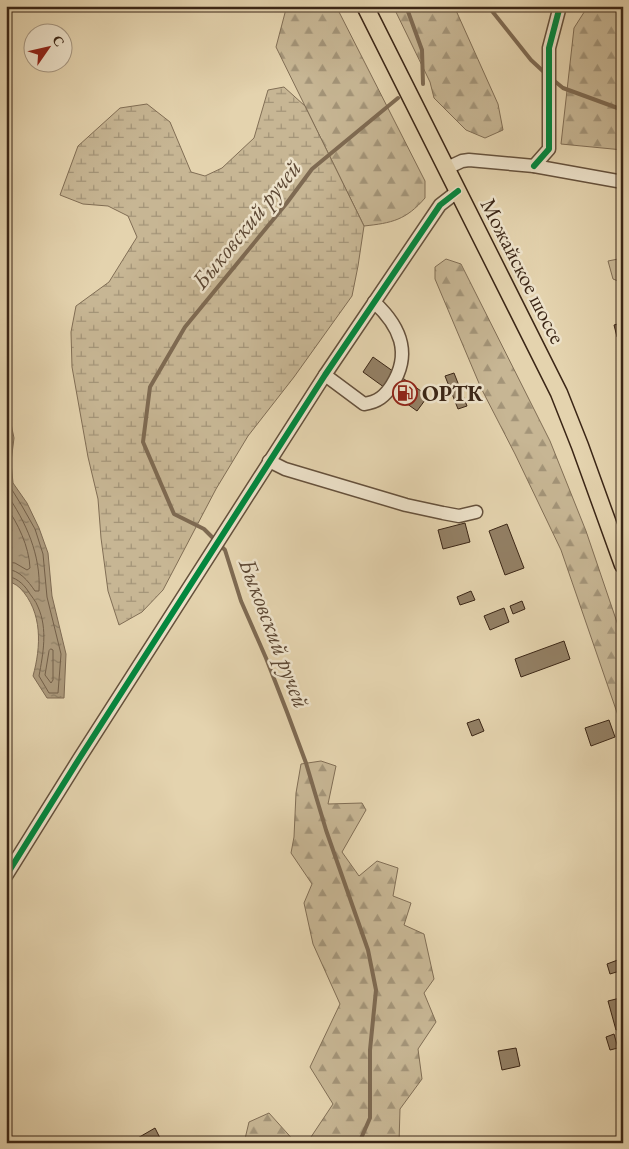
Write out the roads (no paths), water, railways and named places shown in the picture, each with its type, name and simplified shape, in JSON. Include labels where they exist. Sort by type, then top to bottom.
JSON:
[{"type":"main road","name":"Можайское шоссе","points":[[365,6],[559,393],[623,565]]},
{"type":"street","points":[[534,166],[549,149],[549,48],[560,6]]},
{"type":"street","points":[[447,168],[462,161],[470,160],[534,166],[623,182]]},
{"type":"street","points":[[6,876],[325,375],[440,205],[458,191]]},
{"type":"street","points":[[325,375],[364,404],[374,403],[382,398],[388,390],[401,367],[402,344],[392,321],[374,302]]},
{"type":"street","points":[[270,461],[284,470],[406,505],[460,516],[476,512]]},
{"type":"water","points":[[6,400],[14,438],[11,462],[13,483],[27,503],[48,553],[52,596],[66,654],[64,698],[47,698],[33,676],[38,653],[38,630],[33,608],[27,597],[18,587],[6,580]]},
{"type":"waterway","name":"Быковский ручей","points":[[406,6],[422,50],[423,84]]},
{"type":"waterway","name":"Быковский ручей","points":[[488,6],[531,60],[545,73]]},
{"type":"waterway","name":"Быковский ручей","points":[[552,79],[563,88],[623,110]]},
{"type":"waterway","name":"Быковский ручей","points":[[359,1143],[370,1118],[370,1050],[376,990],[368,950],[326,830],[306,763],[266,658],[241,601],[225,550],[204,529],[174,514],[143,442],[150,387],[185,327],[286,204],[312,169],[398,98]]},
{"type":"place","name":"ОРТК","points":[[405,393]]}]
